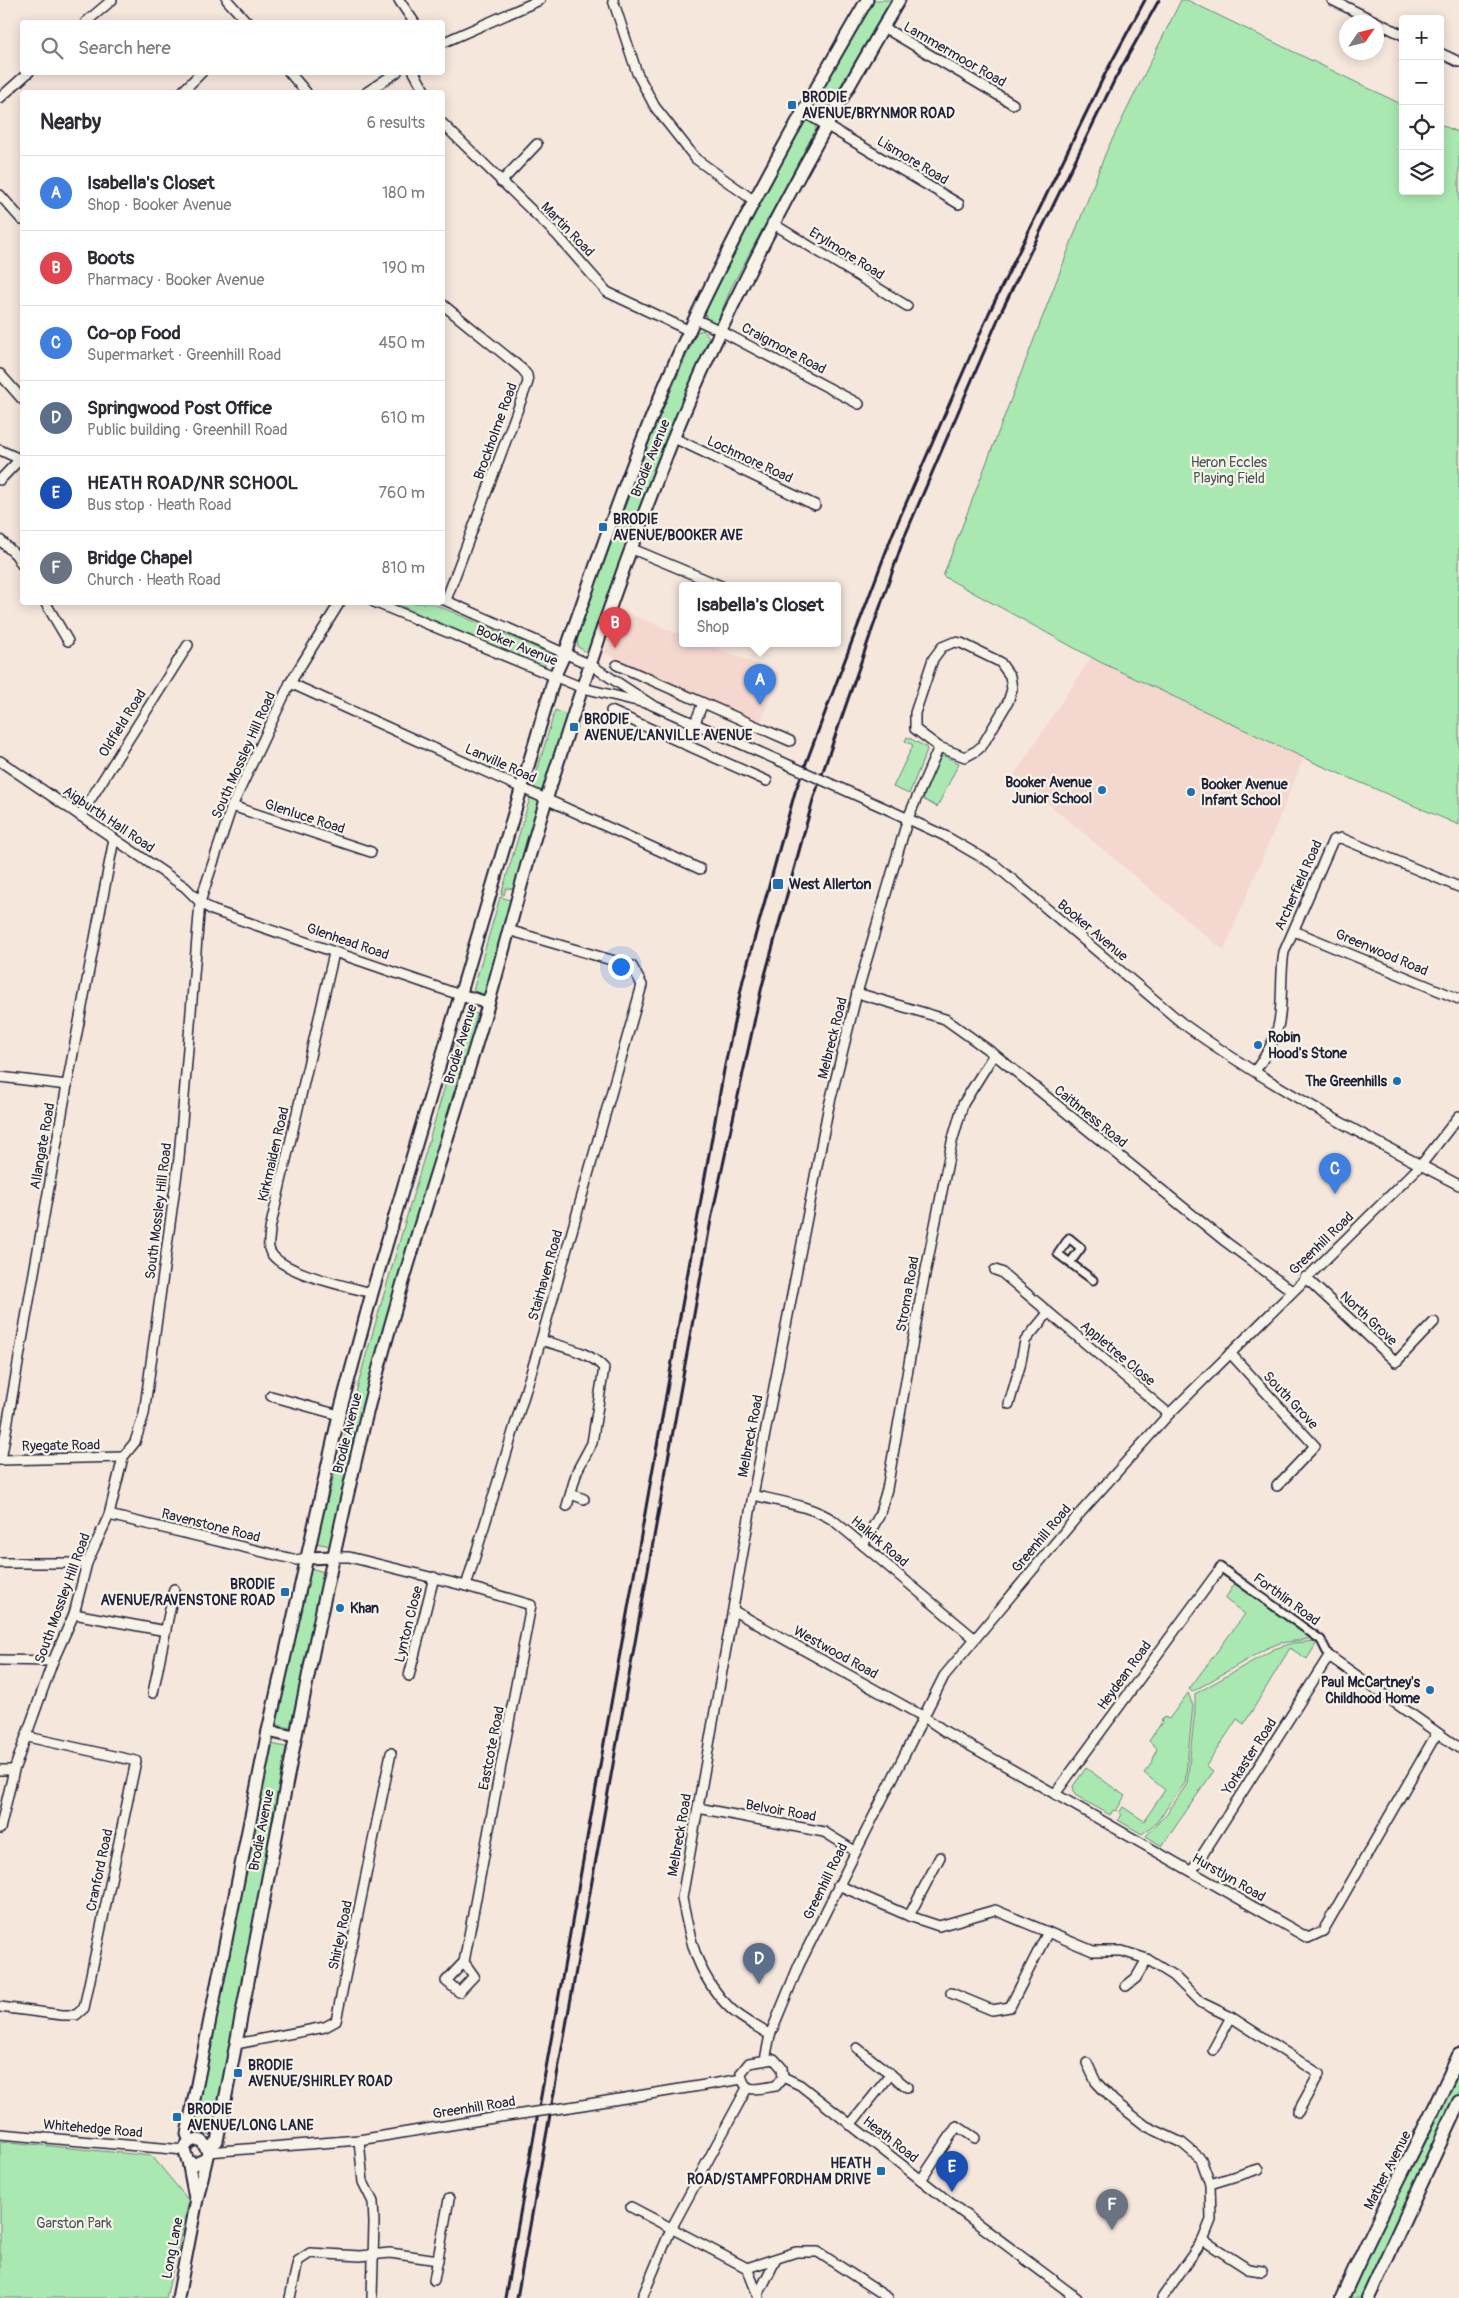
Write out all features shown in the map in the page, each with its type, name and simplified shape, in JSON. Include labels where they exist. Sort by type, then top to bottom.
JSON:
[{"type":"main road","name":"Mather Avenue","points":[[1342,2298],[1362,2252],[1429,2120],[1459,2055]]},
{"type":"main road","points":[[1368,2298],[1459,2102]]},
{"type":"street","points":[[88,20],[112,0]]},
{"type":"street","points":[[227,0],[245,20]]},
{"type":"street","points":[[399,0],[413,20]]},
{"type":"street","points":[[445,42],[540,0]]},
{"type":"street","points":[[613,0],[636,73],[655,106],[696,158],[753,200]]},
{"type":"street","name":"Brodie Avenue","points":[[187,2150],[187,2134],[268,1732],[339,1415],[372,1293],[555,675],[565,653],[623,490],[695,319],[753,200],[802,110],[867,0]]},
{"type":"street","name":"Brodie Avenue","points":[[207,2153],[216,2140],[294,1737],[364,1424],[396,1304],[488,1003],[546,799],[630,548],[674,438],[721,330],[772,223],[826,124],[899,0]]},
{"type":"street","points":[[1335,1],[1399,33]]},
{"type":"street","name":"Lammermoor Road","points":[[882,27],[1013,104]]},
{"type":"street","points":[[1444,55],[1459,62]]},
{"type":"street","points":[[0,98],[26,75]]},
{"type":"street","points":[[184,90],[199,75]]},
{"type":"street","points":[[292,75],[304,90]]},
{"type":"street","points":[[370,90],[392,75]]},
{"type":"street","points":[[416,75],[424,90]]},
{"type":"street","name":"Lismore Road","points":[[802,110],[959,204]]},
{"type":"street","name":"Martin Road","points":[[445,126],[557,236],[607,292],[690,331]]},
{"type":"street","points":[[501,182],[537,144]]},
{"type":"street","points":[[0,195],[20,218]]},
{"type":"street","name":"Erylmore Road","points":[[772,223],[907,306]]},
{"type":"street","name":"Brockholme Road","points":[[445,306],[522,369],[527,375],[528,382],[445,597]]},
{"type":"street","name":"Craigmore Road","points":[[695,319],[721,330],[859,404]]},
{"type":"street","points":[[0,374],[20,397]]},
{"type":"street","name":"Lochmore Road","points":[[674,438],[815,505]]},
{"type":"street","points":[[0,450],[20,458]]},
{"type":"street","points":[[0,480],[20,461]]},
{"type":"street","points":[[0,540],[16,555],[20,562]]},
{"type":"street","points":[[630,548],[711,582]]},
{"type":"street","name":"Booker Avenue","points":[[445,600],[590,665],[652,705],[908,818],[954,841],[995,865],[1182,1023],[1324,1114],[1459,1185]]},
{"type":"street","points":[[47,605],[68,641]]},
{"type":"street","name":"South Mossley Hill Road","points":[[0,1829],[14,1770],[28,1737],[53,1661],[74,1614],[87,1563],[109,1515],[122,1457],[135,1442],[144,1414],[179,1158],[200,902],[232,806],[290,683],[338,605]]},
{"type":"street","name":"Booker Avenue","points":[[381,605],[583,688],[652,705]]},
{"type":"street","points":[[954,642],[961,642],[1004,666],[1010,676],[1012,690],[1008,702],[976,751],[965,757],[939,747],[915,729],[915,713],[935,656],[942,647],[954,642]]},
{"type":"street","name":"Oldfield Road","points":[[80,816],[188,645]]},
{"type":"street","points":[[618,664],[790,741]]},
{"type":"street","points":[[622,686],[629,670]]},
{"type":"street","name":"Lanville Road","points":[[290,683],[700,869]]},
{"type":"street","points":[[686,745],[704,703]]},
{"type":"street","points":[[611,711],[767,781]]},
{"type":"street","name":"Melbreck Road","points":[[770,2035],[732,2010],[704,1975],[690,1942],[682,1898],[753,1495],[828,1110],[857,993],[908,818],[939,747]]},
{"type":"street","name":"Aigburth Hall Road","points":[[0,761],[185,887],[200,902]]},
{"type":"street","name":"Glenluce Road","points":[[232,806],[370,852]]},
{"type":"street","name":"Archerfield Road","points":[[1255,1071],[1275,1037],[1279,1022],[1281,970],[1284,952],[1330,843],[1338,837],[1459,887]]},
{"type":"street","name":"Allangate Road","points":[[0,1460],[67,1085],[114,839]]},
{"type":"street","name":"Glenhead Road","points":[[200,902],[212,910],[334,953],[488,1003]]},
{"type":"street","name":"Stairhaven Road","points":[[466,1586],[541,1340],[642,985],[632,966],[508,930]]},
{"type":"street","name":"Greenwood Road","points":[[1294,931],[1459,999]]},
{"type":"street","name":"Kirkmaiden Road","points":[[334,953],[270,1229],[269,1250],[278,1262],[296,1271],[372,1293]]},
{"type":"street","name":"Caithness Road","points":[[857,993],[945,1019],[994,1054],[1226,1242],[1292,1291]]},
{"type":"street","name":"Stroma Road","points":[[863,1545],[879,1516],[887,1489],[922,1289],[952,1142],[963,1104],[994,1054]]},
{"type":"street","points":[[0,1077],[67,1085]]},
{"type":"street","name":"Greenhill Road","points":[[765,2060],[770,2035],[798,1965],[944,1676],[1081,1512],[1169,1414],[1305,1277],[1421,1165],[1459,1116]]},
{"type":"street","points":[[1070,1263],[1093,1280]]},
{"type":"street","name":"Appletree Close","points":[[995,1270],[1001,1272],[1169,1414]]},
{"type":"street","name":"North Grove","points":[[1305,1277],[1396,1362],[1434,1322]]},
{"type":"street","points":[[1009,1404],[1025,1341],[1048,1312]]},
{"type":"street","points":[[541,1340],[588,1355],[597,1360],[604,1368],[592,1444],[577,1471],[567,1506]]},
{"type":"street","name":"South Grove","points":[[1230,1353],[1316,1446],[1277,1486]]},
{"type":"street","points":[[270,1396],[339,1415]]},
{"type":"street","name":"Ryegate Road","points":[[0,1460],[122,1457]]},
{"type":"street","points":[[570,1494],[584,1499]]},
{"type":"street","name":"Halkirk Road","points":[[753,1495],[819,1512],[863,1545],[974,1638]]},
{"type":"street","name":"Ravenstone Road","points":[[109,1515],[297,1560],[306,1558]]},
{"type":"street","points":[[306,1558],[343,1556],[466,1586]]},
{"type":"street","points":[[0,1563],[87,1563]]},
{"type":"street","name":"Forthlin Road","points":[[1216,1573],[1220,1568],[1321,1640],[1329,1656],[1459,1748]]},
{"type":"street","name":"Heydean Road","points":[[1055,1794],[1216,1573]]},
{"type":"street","name":"Lynton Close","points":[[409,1676],[434,1578]]},
{"type":"street","name":"Eastcote Road","points":[[464,1962],[531,1605],[466,1586]]},
{"type":"street","points":[[153,1694],[174,1589]]},
{"type":"street","name":"Westwood Road","points":[[734,1611],[924,1717]]},
{"type":"street","points":[[74,1614],[166,1631]]},
{"type":"street","name":"Yorkaster Road","points":[[1192,1871],[1329,1656]]},
{"type":"street","points":[[0,1660],[53,1661]]},
{"type":"street","name":"Hurstlyn Road","points":[[924,1717],[1308,1938],[1323,1931],[1437,1733]]},
{"type":"street","points":[[268,1732],[294,1737]]},
{"type":"street","name":"Cranford Road","points":[[0,2007],[62,2015],[76,2015],[84,2008],[136,1760],[28,1737]]},
{"type":"street","name":"Shirley Road","points":[[236,2044],[325,2027],[336,2021],[391,1753]]},
{"type":"street","points":[[0,1770],[14,1770]]},
{"type":"street","name":"Belvoir Road","points":[[698,1808],[824,1832],[855,1851]]},
{"type":"street","points":[[909,1916],[940,1856]]},
{"type":"street","points":[[838,1886],[909,1916],[939,1926],[995,1910],[1093,1951],[1122,1951],[1147,1959],[1174,1976],[1200,2002],[1231,2017],[1319,2074],[1298,2112]]},
{"type":"street","points":[[951,1993],[992,2010],[1010,2007],[1048,1932]]},
{"type":"street","points":[[1126,1986],[1136,1978],[1147,1959]]},
{"type":"street","points":[[1213,2050],[1231,2017]]},
{"type":"street","points":[[857,2048],[907,2087]]},
{"type":"street","points":[[774,2059],[779,2062],[783,2077],[776,2086],[747,2088],[742,2080],[743,2069],[749,2063],[774,2059]]},
{"type":"street","points":[[1086,2063],[1096,2082],[1114,2101],[1146,2126],[1182,2143],[1201,2159],[1210,2184],[1211,2220],[1203,2240],[1162,2298]]},
{"type":"street","points":[[850,2125],[891,2074]]},
{"type":"street","name":"Heath Road","points":[[783,2077],[800,2085],[921,2180],[1077,2298]]},
{"type":"street","name":"Greenhill Road","points":[[207,2153],[359,2140],[742,2080]]},
{"type":"street","points":[[642,2298],[671,2229],[747,2088]]},
{"type":"street","points":[[921,2180],[956,2126],[975,2138]]},
{"type":"street","name":"Whitehedge Road","points":[[0,2134],[187,2150]]},
{"type":"street","points":[[359,2140],[363,2182],[372,2202],[372,2298]]},
{"type":"street","points":[[202,2141],[207,2153],[195,2164],[187,2150],[202,2141]]},
{"type":"street","name":"Long Lane","points":[[187,2150],[196,2204]]},
{"type":"street","name":"Long Lane","points":[[178,2298],[207,2153]]},
{"type":"street","points":[[1210,2184],[1259,2169]]},
{"type":"street","points":[[434,2280],[449,2199]]},
{"type":"street","points":[[631,2207],[747,2268],[759,2296]]},
{"type":"street","points":[[1203,2240],[1248,2269],[1262,2271]]},
{"type":"street","points":[[747,2268],[796,2252],[818,2252],[888,2298]]},
{"type":"street","points":[[290,2298],[298,2261],[310,2253],[373,2255],[390,2253],[438,2260]]},
{"type":"street","points":[[759,2296],[776,2260]]},
{"type":"shaded area","points":[[620,610],[679,634],[679,647],[714,647],[780,673],[761,722],[604,653]]},
{"type":"shaded area","points":[[1091,657],[1304,758],[1224,951],[1014,775]]},
{"type":"green space","points":[[873,0],[891,0],[831,102],[826,109],[818,110],[813,107],[812,102]]},
{"type":"green space","name":"Heron Eccles Playing Field","points":[[1181,0],[1187,0],[1399,103],[1399,195],[1444,195],[1444,126],[1459,133],[1459,825],[1315,763],[1100,662],[943,576],[1106,152]]},
{"type":"green space","points":[[806,121],[813,122],[816,129],[732,286],[717,322],[713,324],[707,320],[705,312],[757,208],[803,123]]},
{"type":"green space","points":[[703,330],[709,337],[669,431],[628,537],[598,621],[591,649],[588,653],[578,647],[577,640],[596,584],[654,429],[697,332]]},
{"type":"green space","points":[[399,605],[436,605],[549,653],[544,667]]},
{"type":"green space","points":[[555,710],[569,716],[543,793],[534,789],[533,785]]},
{"type":"green space","points":[[907,737],[926,747],[927,750],[909,794],[893,787],[913,745],[905,741]]},
{"type":"green space","points":[[944,756],[959,763],[937,807],[923,799],[939,759]]},
{"type":"green space","points":[[530,798],[541,802],[515,898],[512,897],[513,889],[506,888],[504,895],[501,895]]},
{"type":"green space","points":[[500,897],[514,901],[486,995],[473,991]]},
{"type":"green space","points":[[467,1011],[480,1015],[360,1431],[330,1546],[316,1543],[365,1359]]},
{"type":"green space","points":[[310,1568],[324,1572],[290,1728],[275,1724]]},
{"type":"green space","points":[[1235,1583],[1315,1638],[1280,1643],[1265,1649],[1192,1692],[1189,1689],[1245,1614],[1225,1599]]},
{"type":"green space","points":[[1318,1641],[1307,1659],[1290,1648],[1244,1724],[1237,1719],[1206,1766],[1213,1772],[1162,1846],[1146,1836],[1168,1812],[1187,1784],[1195,1694],[1274,1649],[1292,1643]]},
{"type":"green space","points":[[1188,1693],[1193,1706],[1185,1783],[1156,1823],[1142,1834],[1118,1820],[1121,1814],[1119,1813],[1123,1807],[1144,1821],[1165,1790],[1144,1773],[1152,1763],[1157,1748],[1149,1741],[1164,1717],[1169,1719]]},
{"type":"green space","points":[[271,1744],[286,1747],[213,2135],[194,2132]]},
{"type":"green space","points":[[1086,1768],[1125,1796],[1116,1811],[1113,1810],[1110,1815],[1075,1795],[1073,1786]]},
{"type":"green space","points":[[1459,2066],[1459,2097],[1363,2298],[1346,2298]]},
{"type":"green space","name":"Garston Park","points":[[0,2141],[152,2156],[189,2201],[166,2298],[0,2298]]},
{"type":"railway","points":[[505,2298],[724,1070],[743,980],[795,792],[893,533],[989,313],[1105,74],[1145,0]]},
{"type":"railway","points":[[517,2298],[711,1220],[762,986],[813,800],[904,538],[1002,310],[1115,79],[1159,0]]},
{"type":"place","name":"BRODIE AVENUE/BRYNMOR ROAD","points":[[792,105]]},
{"type":"place","name":"BRODIE AVENUE/BOOKER AVE","points":[[603,527]]},
{"type":"place","name":"Boots","points":[[615,648]]},
{"type":"place","name":"Isabella's Closet","points":[[760,705]]},
{"type":"place","name":"BRODIE AVENUE/LANVILLE AVENUE","points":[[574,727]]},
{"type":"place","name":"Booker Avenue Junior School","points":[[1102,790]]},
{"type":"place","name":"Booker Avenue Infant School","points":[[1191,792]]},
{"type":"place","name":"West Allerton","points":[[778,884]]},
{"type":"place","name":"Robin Hood's Stone","points":[[1258,1045]]},
{"type":"place","name":"The Greenhills","points":[[1397,1081]]},
{"type":"place","name":"Co-op Food","points":[[1335,1194]]},
{"type":"place","name":"BRODIE AVENUE/RAVENSTONE ROAD","points":[[285,1592]]},
{"type":"place","name":"Khan","points":[[340,1608]]},
{"type":"place","name":"Paul McCartney's Childhood Home","points":[[1430,1690]]},
{"type":"place","name":"Springwood Post Office","points":[[759,1984]]},
{"type":"place","name":"BRODIE AVENUE/SHIRLEY ROAD","points":[[238,2073]]},
{"type":"place","name":"BRODIE AVENUE/LONG LANE","points":[[177,2117]]},
{"type":"place","name":"HEATH ROAD/STAMPFORDHAM DRIVE","points":[[881,2171]]},
{"type":"place","name":"HEATH ROAD/NR SCHOOL","points":[[952,2192]]},
{"type":"place","name":"Bridge Chapel","points":[[1112,2230]]}]
